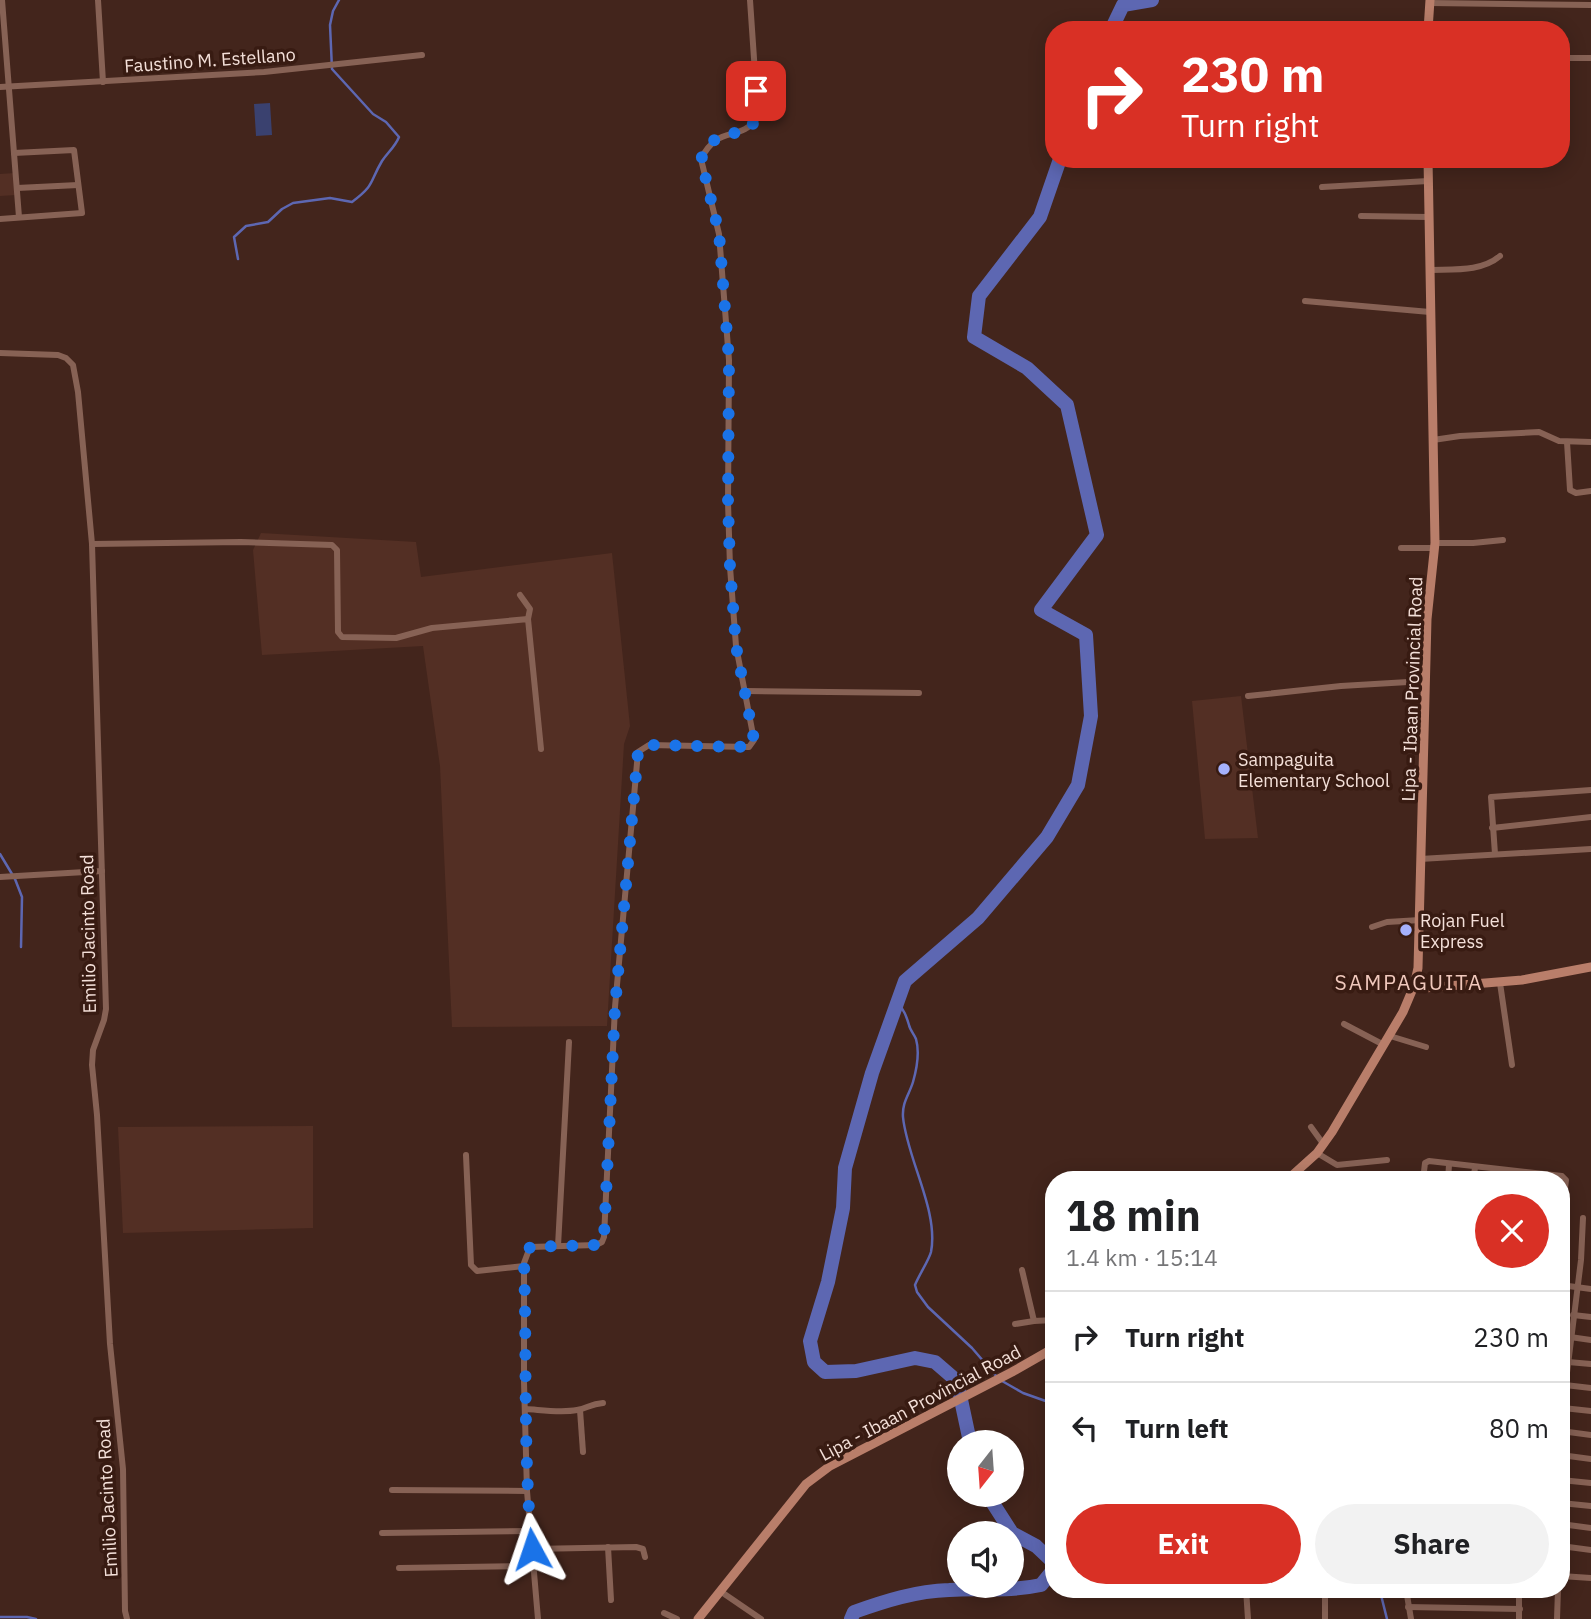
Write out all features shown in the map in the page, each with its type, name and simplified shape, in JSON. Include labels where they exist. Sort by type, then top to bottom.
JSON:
[{"type":"main road","points":[[1429,21],[1430,2]]},
{"type":"main road","name":"Lipa - Ibaan Provincial Road","points":[[1299,1170],[1324,1144],[1387,1040],[1414,986],[1419,960],[1427,619],[1435,546],[1428,168]]},
{"type":"main road","points":[[1414,986],[1424,988],[1500,983],[1591,967]]},
{"type":"main road","name":"Lipa - Ibaan Provincial Road","points":[[698,1619],[806,1484],[830,1466],[1045,1353]]},
{"type":"street","points":[[2,0],[19,217]]},
{"type":"street","points":[[98,0],[103,82]]},
{"type":"street","points":[[538,1619],[527,1491],[524,1266],[530,1247],[596,1245],[602,1242],[604,1237],[615,1007],[638,752],[649,745],[752,746],[754,740],[736,646],[730,567],[729,360],[719,233],[701,159],[708,145],[717,138],[749,129],[758,117],[750,0]]},
{"type":"street","points":[[1430,2],[1549,2],[1591,5]]},
{"type":"street","name":"Faustino M. Estellano","points":[[0,87],[264,72],[422,55]]},
{"type":"street","points":[[1570,58],[1591,58]]},
{"type":"street","points":[[0,219],[82,213],[74,150],[14,153]]},
{"type":"street","points":[[1322,187],[1428,181]]},
{"type":"street","points":[[17,188],[78,185]]},
{"type":"street","points":[[1362,216],[1429,217]]},
{"type":"street","points":[[1429,270],[1479,267],[1489,265],[1500,256]]},
{"type":"street","points":[[1305,301],[1430,312]]},
{"type":"street","name":"Emilio Jacinto Road","points":[[0,352],[58,355],[66,358],[73,365],[81,412],[92,544],[106,1009],[93,1050],[92,1065],[110,1344],[123,1469],[125,1611],[128,1619]]},
{"type":"street","points":[[1433,440],[1539,432],[1567,442],[1591,442]]},
{"type":"street","points":[[1567,442],[1570,490],[1576,493],[1591,491]]},
{"type":"street","points":[[1401,548],[1503,540]]},
{"type":"street","points":[[92,544],[241,542],[332,545],[337,550],[338,632],[342,637],[397,638],[432,628],[528,619]]},
{"type":"street","points":[[520,595],[530,609],[528,619],[541,749]]},
{"type":"street","points":[[1248,696],[1341,686],[1425,681]]},
{"type":"street","points":[[745,691],[919,693]]},
{"type":"street","points":[[1495,854],[1492,828],[1493,796],[1591,790]]},
{"type":"street","points":[[1492,828],[1591,817]]},
{"type":"street","points":[[1420,859],[1591,849]]},
{"type":"street","points":[[0,877],[102,871]]},
{"type":"street","points":[[1371,927],[1387,922],[1420,920]]},
{"type":"street","points":[[1500,983],[1512,1065]]},
{"type":"street","points":[[1344,1024],[1387,1040],[1426,1047]]},
{"type":"street","points":[[558,1246],[569,1042]]},
{"type":"street","points":[[1311,1127],[1324,1144]]},
{"type":"street","points":[[1317,1153],[1337,1165],[1387,1160]]},
{"type":"street","points":[[466,1155],[471,1265],[477,1271],[524,1266]]},
{"type":"street","points":[[1424,1171],[1426,1162],[1500,1171]]},
{"type":"street","points":[[1448,1171],[1449,1165]]},
{"type":"street","points":[[1583,1218],[1570,1337],[1591,1340]]},
{"type":"street","points":[[1582,1238],[1591,1239]]},
{"type":"street","points":[[1580,1260],[1591,1262]]},
{"type":"street","points":[[1022,1270],[1034,1321]]},
{"type":"street","points":[[1570,1286],[1591,1289]]},
{"type":"street","points":[[1573,1315],[1591,1317]]},
{"type":"street","points":[[1015,1324],[1045,1320]]},
{"type":"street","points":[[1570,1362],[1591,1364]]},
{"type":"street","points":[[1570,1386],[1591,1388]]},
{"type":"street","points":[[526,1409],[580,1410],[589,1404],[603,1403]]},
{"type":"street","points":[[1570,1409],[1591,1411]]},
{"type":"street","points":[[580,1410],[583,1452]]},
{"type":"street","points":[[1570,1432],[1591,1435]]},
{"type":"street","points":[[1570,1456],[1591,1459]]},
{"type":"street","points":[[1570,1481],[1591,1483]]},
{"type":"street","points":[[392,1490],[527,1491]]},
{"type":"street","points":[[1570,1504],[1591,1506]]},
{"type":"street","points":[[1570,1525],[1591,1528]]},
{"type":"street","points":[[382,1533],[530,1531]]},
{"type":"street","points":[[608,1547],[611,1600]]},
{"type":"street","points":[[1570,1547],[1591,1550]]},
{"type":"street","points":[[532,1549],[640,1548],[644,1551],[645,1558]]},
{"type":"street","points":[[398,1568],[533,1566]]},
{"type":"street","points":[[1570,1577],[1591,1578]]},
{"type":"street","points":[[720,1591],[761,1619]]},
{"type":"street","points":[[1247,1598],[1248,1619]]},
{"type":"street","points":[[1325,1598],[1325,1619]]},
{"type":"street","points":[[1407,1598],[1411,1619]]},
{"type":"street","points":[[1519,1598],[1519,1619]]},
{"type":"street","points":[[1557,1619],[1558,1598]]},
{"type":"street","points":[[1408,1607],[1520,1609]]},
{"type":"street","points":[[664,1612],[677,1619]]},
{"type":"shaded area","points":[[270,103],[272,135],[256,136],[254,104]]},
{"type":"shaded area","points":[[15,173],[16,195],[0,196],[0,174]]},
{"type":"shaded area","points":[[261,533],[416,542],[421,577],[612,553],[630,726],[624,744],[607,1026],[452,1027],[440,766],[423,646],[262,655],[253,550]]},
{"type":"shaded area","name":"Sampaguita Elementary School","points":[[1241,696],[1258,838],[1205,839],[1192,701]]},
{"type":"shaded area","points":[[313,1126],[313,1228],[123,1233],[118,1127]]},
{"type":"waterway","points":[[238,259],[234,237],[246,226],[268,222],[293,203],[330,198],[352,202],[368,187],[399,137],[386,122],[373,114],[332,69],[330,25],[339,0]]},
{"type":"waterway","points":[[1115,21],[1123,5],[1152,0]]},
{"type":"waterway","points":[[967,1430],[957,1381],[935,1362],[915,1358],[856,1371],[825,1372],[814,1362],[810,1341],[828,1282],[843,1208],[845,1168],[872,1073],[905,981],[978,918],[1047,837],[1078,785],[1091,716],[1086,635],[1041,610],[1097,535],[1067,405],[1027,368],[974,337],[979,296],[1040,217],[1057,168]]},
{"type":"waterway","points":[[0,854],[22,897],[21,947]]},
{"type":"waterway","points":[[897,1002],[917,1044],[916,1071],[903,1117],[931,1220],[931,1252],[915,1285],[928,1307],[972,1348],[997,1377]]},
{"type":"waterway","points":[[1002,1381],[1023,1393],[1045,1401]]},
{"type":"waterway","points":[[995,1507],[1012,1533],[1036,1546],[1045,1554]]},
{"type":"waterway","points":[[851,1619],[854,1612],[913,1594],[1017,1588],[1041,1585],[1045,1580]]},
{"type":"waterway","points":[[1382,1598],[1387,1619]]},
{"type":"waterway","points":[[0,1617],[36,1619]]},
{"type":"place","name":"Sampaguita Elementary School","points":[[1224,769]]},
{"type":"place","name":"Rojan Fuel Express","points":[[1406,930]]},
{"type":"district","name":"SAMPAGUITA","points":[[1409,982]]},
{"type":"route","points":[[532,1549],[527,1491],[524,1263],[530,1247],[596,1245],[602,1242],[604,1237],[615,1007],[638,752],[649,745],[749,747],[754,743],[736,646],[730,567],[729,360],[719,233],[701,159],[708,145],[717,138],[749,129],[758,117],[756,91]]}]
